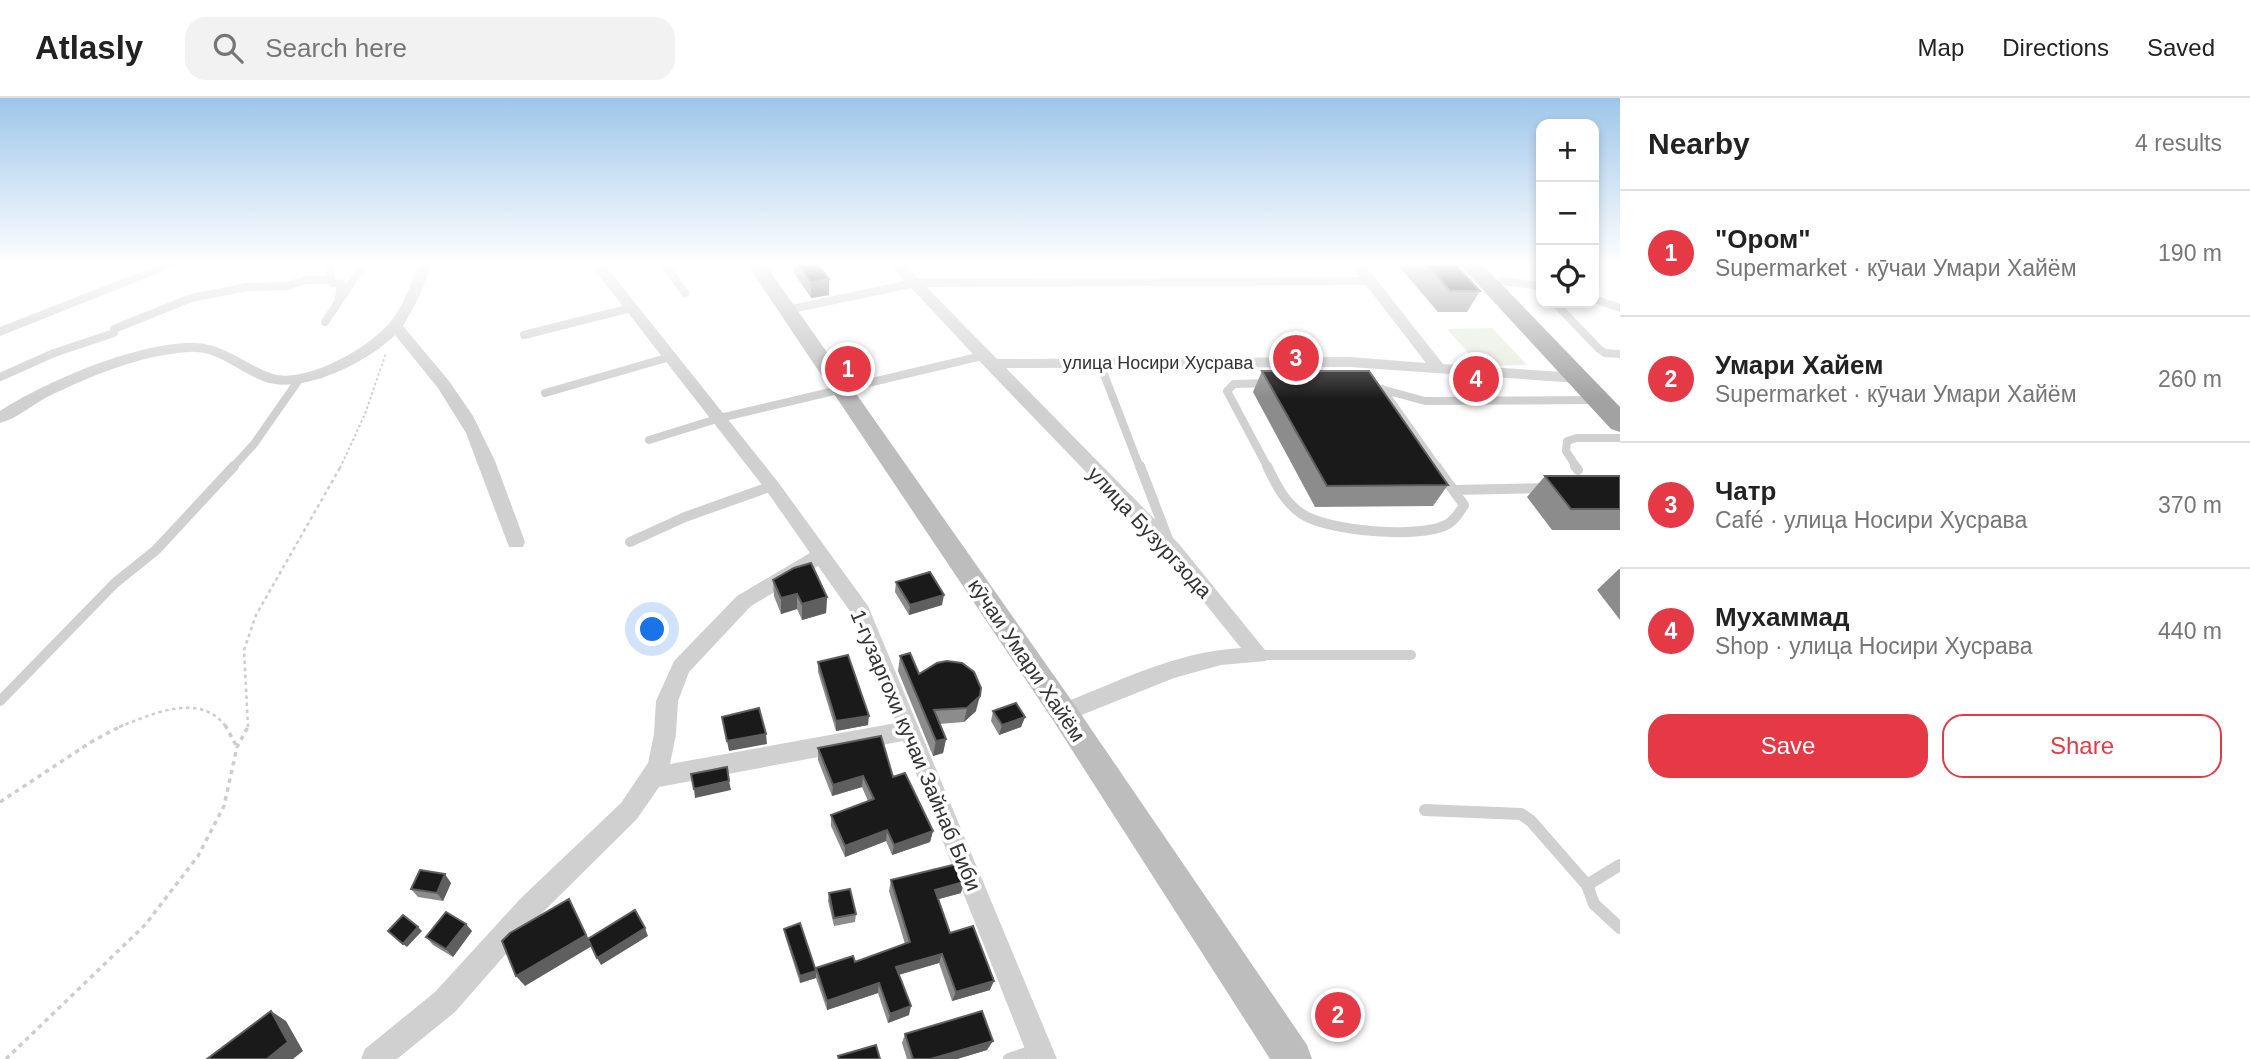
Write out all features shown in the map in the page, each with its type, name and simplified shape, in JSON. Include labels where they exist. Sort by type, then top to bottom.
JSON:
[{"type":"highway","points":[[1512,309],[1578,378],[1614,407]]},
{"type":"highway","points":[[1527,309],[1614,407]]},
{"type":"main road","name":"кӯчаи Умари Хайём","points":[[787,310],[1064,713],[1293,1059]]},
{"type":"street","points":[[0,332],[59,309]]},
{"type":"street","points":[[0,418],[44,392],[149,354],[174,348],[210,349],[224,353],[274,380],[298,380],[360,352],[395,326],[404,309]]},
{"type":"street","name":"1-гузаргохи кучаи Зайнаб Биби","points":[[632,309],[772,486],[823,554],[860,611],[1041,1054]]},
{"type":"street","name":"улица Бузургзода","points":[[939,309],[1172,549],[1259,655]]},
{"type":"street","points":[[1392,309],[1438,368]]},
{"type":"street","points":[[395,326],[429,363],[452,395],[482,448],[516,542]]},
{"type":"street","name":"улица Носири Хусрава","points":[[986,360],[1100,363],[1350,362],[1578,378]]},
{"type":"street","points":[[375,1059],[445,1002],[495,949],[530,906],[629,811],[659,763],[665,734],[667,701],[681,667],[744,601],[823,554]]},
{"type":"street","points":[[1064,713],[1171,670],[1221,657],[1259,655]]},
{"type":"street","points":[[652,778],[909,730]]},
{"type":"lane","points":[[0,377],[54,353],[114,332],[114,329],[164,309]]},
{"type":"lane","points":[[325,322],[334,309]]},
{"type":"lane","points":[[524,335],[624,309]]},
{"type":"lane","points":[[787,310],[792,309]]},
{"type":"lane","points":[[1561,309],[1605,353],[1620,354]]},
{"type":"lane","points":[[545,393],[670,357]]},
{"type":"lane","points":[[649,440],[720,418],[986,360]]},
{"type":"lane","points":[[1100,363],[1172,549]]},
{"type":"lane","points":[[0,701],[115,583],[156,550],[254,444],[298,380]]},
{"type":"lane","points":[[1284,384],[1234,384],[1227,391],[1283,496],[1307,517],[1335,527],[1416,531],[1441,526],[1455,519],[1464,505],[1382,389]]},
{"type":"lane","points":[[1363,385],[1425,401],[1614,407]]},
{"type":"lane","points":[[1578,470],[1566,451],[1567,441],[1577,438],[1620,438]]},
{"type":"lane","points":[[630,542],[685,517],[772,486]]},
{"type":"lane","points":[[1453,490],[1553,488]]},
{"type":"lane","points":[[1259,655],[1411,655]]},
{"type":"lane","points":[[1425,810],[1521,814],[1531,821],[1587,885],[1588,896],[1594,905],[1620,928]]},
{"type":"lane","points":[[1587,885],[1620,866]]},
{"type":"lane","points":[[1009,1059],[1041,1054]]},
{"type":"path","points":[[6,1059],[145,925],[198,856],[224,806],[237,747],[249,725],[244,650],[256,615],[335,477],[365,414],[395,326]]},
{"type":"path","points":[[0,802],[106,734],[155,714],[196,706],[211,711],[226,727],[237,747]]},
{"type":"shaded area","points":[[1492,328],[1527,365],[1480,366],[1447,329]]},
{"type":"building","points":[[1262,371],[1369,371],[1448,485],[1327,486]]},
{"type":"building","points":[[1545,476],[1620,476],[1620,509],[1571,509]]},
{"type":"building","points":[[811,563],[827,597],[802,604],[797,594],[781,598],[773,580],[794,568]]},
{"type":"building","points":[[930,572],[944,595],[910,605],[896,582]]},
{"type":"building","points":[[910,653],[919,674],[937,663],[962,663],[974,672],[981,688],[980,696],[967,708],[934,710],[946,739],[936,741],[900,656]]},
{"type":"building","points":[[848,655],[869,716],[836,721],[818,662]]},
{"type":"building","points":[[1016,703],[1025,717],[1002,725],[993,711]]},
{"type":"building","points":[[759,708],[766,734],[727,741],[722,717]]},
{"type":"building","points":[[881,736],[893,777],[905,773],[933,831],[894,845],[887,830],[845,846],[831,815],[874,799],[863,776],[833,785],[818,748]]},
{"type":"building","points":[[727,767],[729,781],[694,789],[691,774]]},
{"type":"building","points":[[957,864],[964,882],[935,890],[950,933],[973,926],[994,981],[956,992],[942,954],[896,967],[911,1006],[890,1014],[879,983],[827,1001],[816,968],[853,956],[855,962],[910,942],[891,880]]},
{"type":"building","points":[[420,870],[445,874],[437,893],[411,889]]},
{"type":"building","points":[[850,889],[856,914],[834,918],[829,893]]},
{"type":"building","points":[[569,899],[586,935],[516,976],[502,941],[510,933]]},
{"type":"building","points":[[635,910],[645,928],[597,958],[588,939]]},
{"type":"building","points":[[446,912],[466,924],[446,949],[426,937]]},
{"type":"building","points":[[403,915],[418,927],[403,944],[388,931]]},
{"type":"building","points":[[800,923],[816,971],[800,976],[784,929]]},
{"type":"building","points":[[271,1011],[288,1042],[267,1059],[207,1059]]},
{"type":"building","points":[[982,1011],[993,1041],[931,1059],[913,1059],[905,1034]]},
{"type":"building","points":[[876,1045],[880,1059],[839,1059],[838,1056]]},
{"type":"place","name":"Чатр","points":[[1296,358]]},
{"type":"place","name":"\"Oром\"","points":[[848,369]]},
{"type":"place","name":"Мухаммад","points":[[1476,379]]},
{"type":"place","name":"Умари Хайем","points":[[1338,1015]]}]
